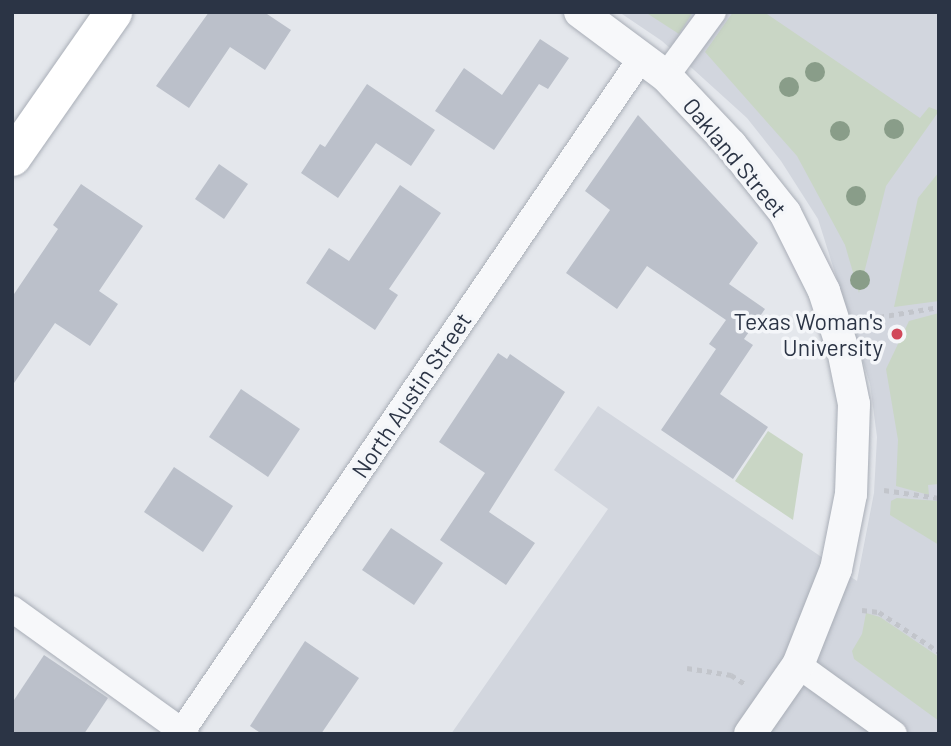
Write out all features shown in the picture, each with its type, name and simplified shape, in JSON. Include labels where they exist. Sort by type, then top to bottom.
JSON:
[{"type":"main road","points":[[12,157],[113,12]]},
{"type":"street","name":"Oakland Street","points":[[580,12],[654,67],[731,145],[785,213],[824,291],[843,350],[855,404],[851,494],[836,569],[798,665],[750,734]]},
{"type":"street","name":"North Austin Street","points":[[183,733],[654,67],[713,12]]},
{"type":"street","points":[[12,609],[183,733]]},
{"type":"street","points":[[798,665],[894,734]]},
{"type":"path","points":[[879,317],[939,307]]},
{"type":"path","points":[[884,490],[939,498]]},
{"type":"path","points":[[862,610],[879,611],[939,652]]},
{"type":"path","points":[[687,668],[731,675],[745,684]]},
{"type":"shaded area","name":"Texas Woman's University","points":[[619,12],[939,12],[939,734],[451,734],[608,509],[554,470],[598,406],[857,581],[874,493],[877,437],[870,384],[818,219],[781,161],[747,118],[662,41]]},
{"type":"green space","points":[[645,12],[693,12],[679,34]]},
{"type":"green space","points":[[733,12],[764,12],[920,118],[929,107],[939,111],[886,186],[859,293],[845,245],[797,156],[705,52]]},
{"type":"green space","points":[[939,172],[939,301],[894,307],[918,198]]},
{"type":"green space","points":[[939,313],[939,484],[928,485],[929,495],[896,486],[898,440],[886,369],[909,321]]},
{"type":"green space","points":[[768,431],[803,454],[793,520],[735,481]]},
{"type":"green space","points":[[897,498],[939,501],[939,545],[890,515],[891,501]]},
{"type":"green space","points":[[866,613],[880,617],[939,657],[939,721],[854,659],[852,651],[862,634]]},
{"type":"building","points":[[209,12],[264,12],[291,30],[265,70],[230,47],[189,108],[156,86]]},
{"type":"building","points":[[540,39],[569,58],[548,89],[539,84],[494,150],[435,111],[464,68],[502,95]]},
{"type":"building","points":[[367,84],[435,130],[411,166],[376,143],[338,198],[301,173],[320,144],[325,147]]},
{"type":"building","points":[[638,115],[758,243],[729,284],[765,309],[744,339],[753,345],[720,394],[768,427],[733,479],[661,430],[716,349],[709,344],[726,320],[647,266],[617,309],[566,273],[610,210],[585,191]]},
{"type":"building","points":[[219,164],[248,184],[224,219],[195,199]]},
{"type":"building","points":[[81,184],[143,226],[99,291],[118,304],[90,346],[55,323],[12,386],[12,297],[58,229],[53,225]]},
{"type":"building","points":[[400,185],[441,213],[389,289],[398,295],[375,330],[306,283],[329,248],[349,261]]},
{"type":"building","points":[[498,353],[507,359],[510,354],[565,392],[489,512],[535,543],[506,585],[440,540],[485,473],[439,442]]},
{"type":"building","points":[[241,389],[300,429],[268,477],[209,437]]},
{"type":"building","points":[[174,467],[233,506],[203,552],[144,512]]},
{"type":"building","points":[[391,528],[443,563],[414,605],[362,570]]},
{"type":"building","points":[[305,641],[359,678],[321,734],[262,734],[250,726]]},
{"type":"building","points":[[44,655],[108,698],[84,734],[12,734],[12,703]]},
{"type":"place","name":"Texas Woman's University","points":[[897,334]]}]
